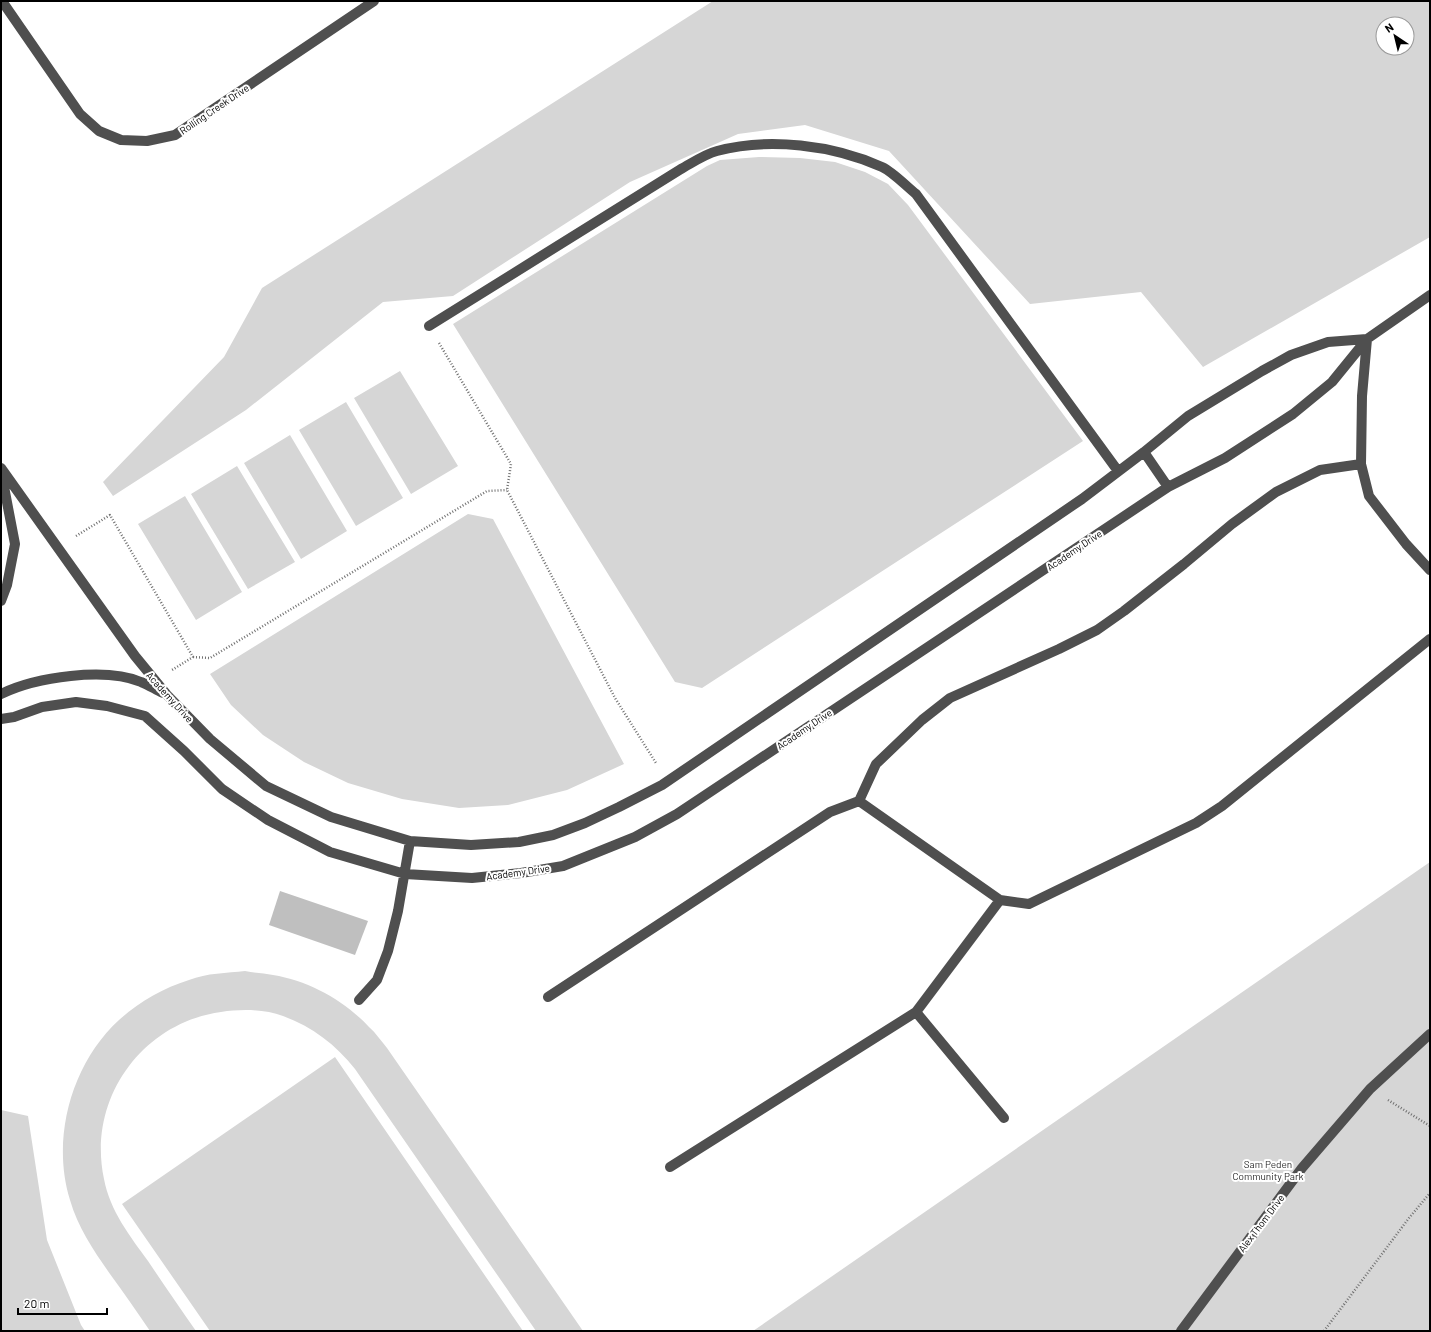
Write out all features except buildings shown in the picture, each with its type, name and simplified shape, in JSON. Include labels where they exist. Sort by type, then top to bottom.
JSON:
[{"type":"street","name":"Rolling Creek Drive","points":[[2,1],[80,114],[99,131],[121,140],[147,141],[175,135],[374,1]]},
{"type":"street","points":[[429,326],[681,169],[715,151],[751,144],[791,144],[836,151],[883,168],[916,194],[1118,471]]},
{"type":"street","name":"Academy Drive","points":[[1,719],[42,706],[76,702],[107,706],[145,716],[184,751],[222,789],[268,820],[330,852],[405,874],[472,878],[521,873],[563,866],[636,836],[677,814],[1168,488],[1225,458],[1293,414],[1332,382],[1367,339],[1430,295]]},
{"type":"street","name":"Academy Drive","points":[[1,468],[135,656],[155,681],[210,739],[266,786],[331,817],[410,841],[471,846],[519,842],[553,835],[585,823],[619,807],[667,781],[1082,500],[1188,416],[1262,371],[1291,355],[1328,342],[1367,339]]},
{"type":"street","points":[[1367,339],[1362,396],[1361,464],[1369,496],[1406,544],[1430,570]]},
{"type":"street","points":[[1144,452],[1168,488]]},
{"type":"street","points":[[548,997],[830,812],[859,801],[876,764],[922,720],[950,698],[1059,649],[1096,630],[1124,611],[1232,524],[1276,492],[1320,470],[1361,464]]},
{"type":"street","points":[[1,471],[15,544],[7,585],[1,601]]},
{"type":"street","points":[[859,801],[1000,900],[1029,904],[1196,823],[1222,806],[1430,639]]},
{"type":"street","points":[[1,694],[32,683],[74,675],[114,675],[141,681],[167,695]]},
{"type":"street","points":[[359,1000],[377,980],[388,951],[398,911],[410,841]]},
{"type":"street","points":[[670,1167],[916,1012],[1000,900]]},
{"type":"street","points":[[916,1012],[1004,1118]]},
{"type":"street","name":"Alex Thom Drive","points":[[1181,1331],[1302,1168],[1370,1089],[1430,1034]]},
{"type":"path","points":[[429,326],[511,464],[507,490],[615,698],[667,781]]},
{"type":"path","points":[[155,681],[192,657],[210,658],[487,491],[507,490]]},
{"type":"path","points":[[76,536],[110,515],[192,657]]},
{"type":"path","points":[[1370,1089],[1430,1126]]},
{"type":"path","points":[[1324,1331],[1409,1218],[1430,1193]]},
{"type":"green space","points":[[713,1],[1430,1],[1430,237],[1203,367],[1141,292],[1030,304],[889,151],[805,125],[738,134],[630,182],[453,296],[383,302],[246,410],[113,496],[103,482],[224,357],[262,288]]},
{"type":"green space","points":[[759,157],[800,158],[835,162],[865,172],[888,184],[908,205],[1083,441],[702,688],[675,682],[453,324],[707,166],[720,160]]},
{"type":"green space","points":[[400,371],[458,466],[411,494],[354,398]]},
{"type":"green space","points":[[346,402],[403,498],[356,526],[299,430]]},
{"type":"green space","points":[[290,435],[347,531],[301,559],[244,463]]},
{"type":"green space","points":[[237,466],[295,562],[248,589],[191,494]]},
{"type":"green space","points":[[185,496],[242,592],[196,620],[138,524]]},
{"type":"green space","points":[[468,514],[493,519],[624,764],[567,790],[508,805],[459,808],[402,799],[348,783],[304,762],[263,735],[231,705],[210,674]]},
{"type":"green space","name":"Sam Peden Community Park","points":[[1430,862],[1430,1331],[753,1331]]},
{"type":"green space","points":[[245,971],[270,974],[313,987],[349,1008],[374,1032],[387,1048],[583,1331],[536,1331],[355,1069],[340,1052],[314,1031],[294,1020],[268,1012],[236,1010],[192,1019],[167,1032],[144,1049],[126,1070],[112,1094],[104,1121],[101,1150],[104,1179],[111,1202],[128,1233],[196,1331],[150,1331],[92,1248],[73,1210],[65,1177],[63,1152],[64,1128],[69,1104],[77,1080],[88,1058],[102,1038],[119,1020],[135,1007],[161,991],[179,983],[203,976]]},
{"type":"green space","points":[[335,1057],[523,1331],[210,1331],[122,1204]]},
{"type":"green space","points":[[1,1110],[28,1116],[47,1240],[81,1325],[85,1331],[1,1331]]}]
